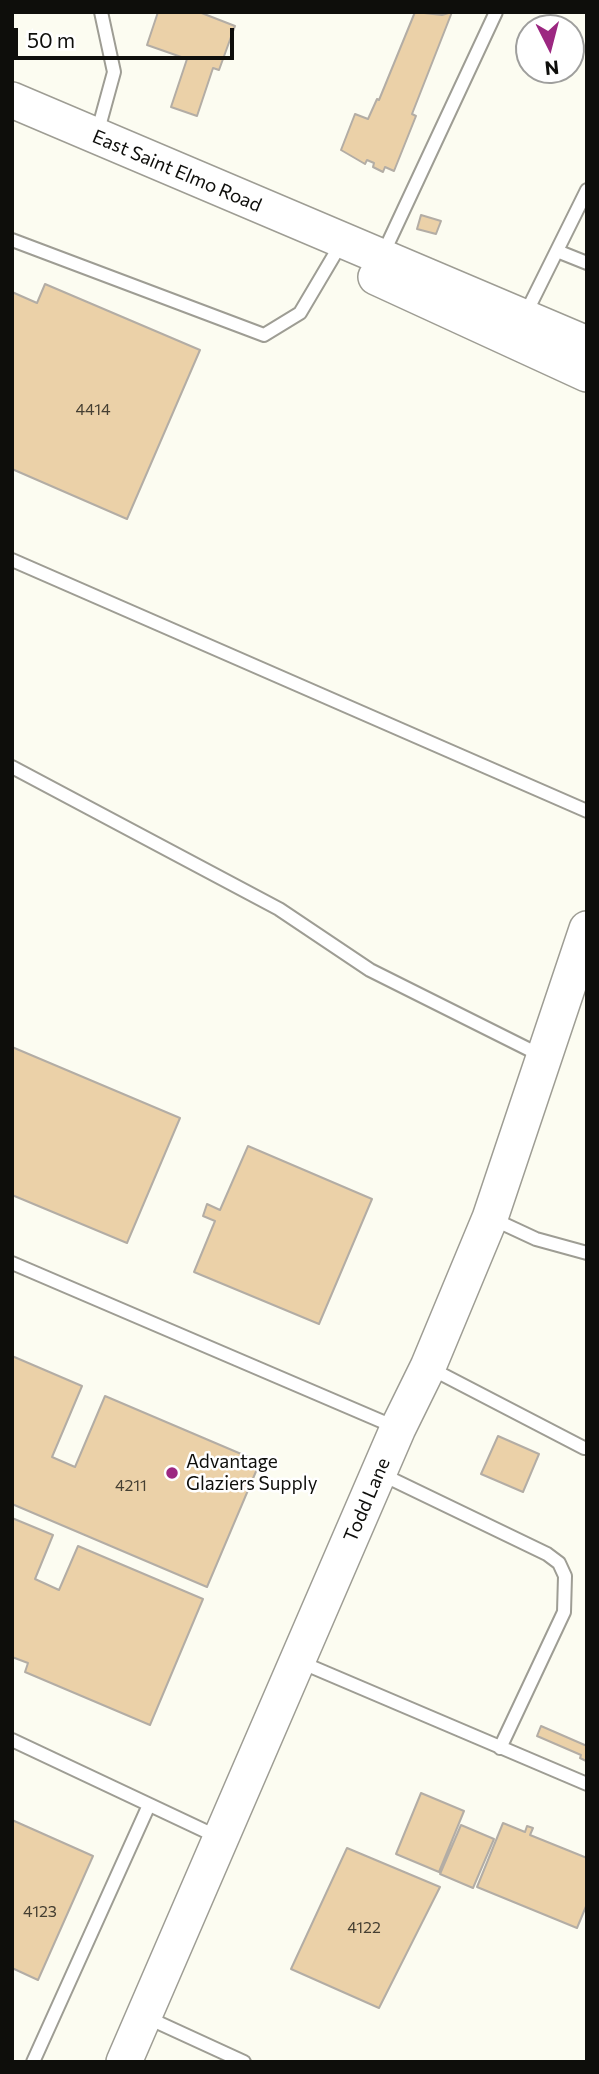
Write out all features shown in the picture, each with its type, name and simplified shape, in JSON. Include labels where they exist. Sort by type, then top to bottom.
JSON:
[{"type":"street","name":"East Saint Elmo Road","points":[[12,100],[587,344]]},
{"type":"street","name":"East Saint Elmo Road","points":[[342,242],[380,282],[587,373]]},
{"type":"street","name":"Todd Lane","points":[[124,2062],[398,1428],[428,1367],[490,1218],[542,1056],[587,929]]},
{"type":"lane","points":[[96,136],[114,72],[101,12]]},
{"type":"lane","points":[[382,257],[385,245],[496,12]]},
{"type":"lane","points":[[523,318],[587,191]]},
{"type":"lane","points":[[12,240],[264,335],[300,313],[342,242]]},
{"type":"lane","points":[[557,251],[587,263]]},
{"type":"lane","points":[[12,559],[587,811]]},
{"type":"lane","points":[[12,767],[279,909],[370,970],[542,1056]]},
{"type":"lane","points":[[490,1218],[536,1239],[587,1253]]},
{"type":"lane","points":[[12,1263],[398,1428]]},
{"type":"lane","points":[[428,1367],[584,1448]]},
{"type":"lane","points":[[379,1473],[547,1554],[559,1563],[565,1576],[564,1612],[500,1748]]},
{"type":"lane","points":[[298,1660],[587,1784]]},
{"type":"lane","points":[[12,1740],[220,1838]]},
{"type":"lane","points":[[33,2062],[149,1805]]},
{"type":"lane","points":[[143,2015],[244,2062]]},
{"type":"building","points":[[158,12],[199,12],[235,26],[219,70],[213,68],[197,116],[171,107],[187,59],[147,45]]},
{"type":"building","points":[[415,12],[442,15],[452,12],[412,114],[416,116],[394,171],[385,167],[383,172],[373,167],[374,163],[367,160],[365,164],[341,150],[355,114],[368,119],[377,99],[379,100]]},
{"type":"building","points":[[421,215],[441,221],[436,234],[417,229]]},
{"type":"building","points":[[45,284],[200,350],[127,519],[12,469],[12,292],[37,303]]},
{"type":"building","points":[[12,1047],[180,1118],[127,1243],[12,1195]]},
{"type":"building","points":[[248,1146],[372,1199],[319,1324],[194,1272],[215,1221],[203,1216],[207,1204],[220,1210]]},
{"type":"building","points":[[12,1356],[82,1386],[52,1457],[75,1467],[105,1396],[260,1462],[207,1587],[12,1504]]},
{"type":"building","points":[[498,1436],[539,1454],[523,1492],[481,1474]]},
{"type":"building","points":[[12,1518],[53,1535],[35,1579],[59,1590],[78,1546],[203,1599],[150,1725],[25,1672],[28,1663],[12,1657]]},
{"type":"building","points":[[541,1726],[587,1746],[586,1761],[580,1758],[581,1755],[537,1736]]},
{"type":"building","points":[[421,1793],[464,1811],[439,1872],[396,1854]]},
{"type":"building","points":[[12,1820],[93,1856],[38,1980],[12,1968]]},
{"type":"building","points":[[503,1823],[525,1832],[527,1826],[533,1828],[530,1835],[587,1858],[587,1904],[577,1928],[477,1887]]},
{"type":"building","points":[[461,1825],[494,1839],[473,1888],[440,1874]]},
{"type":"building","points":[[347,1848],[440,1887],[379,2008],[291,1969]]},
{"type":"place","name":"Advantage Glaziers Supply","points":[[172,1473]]}]
